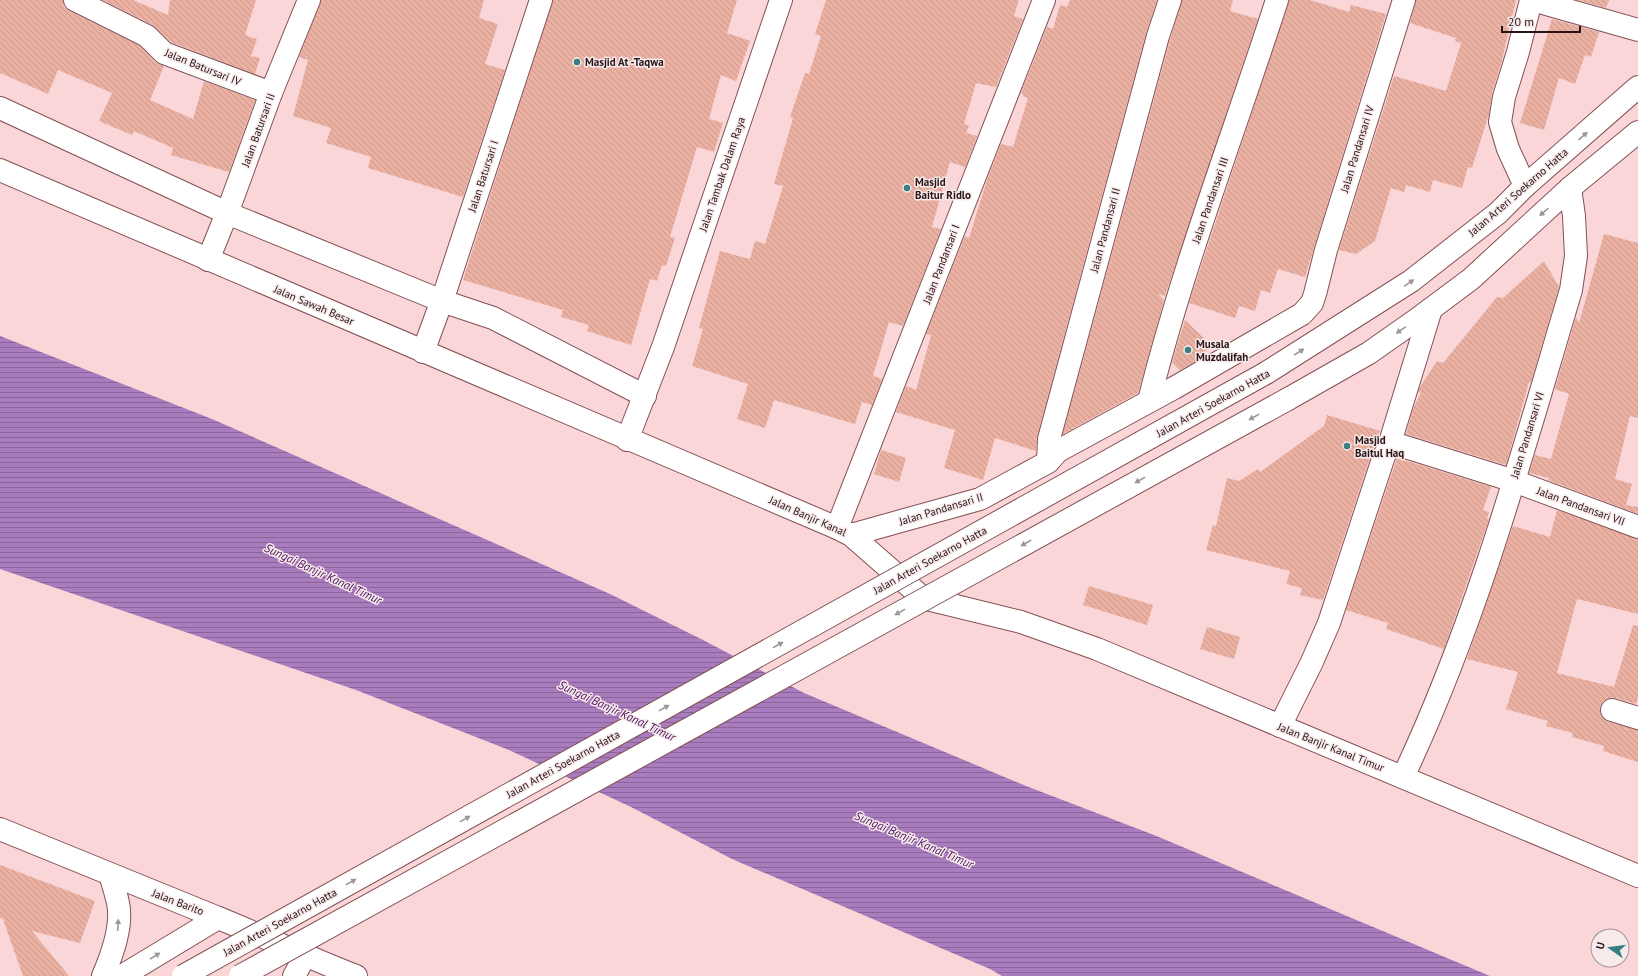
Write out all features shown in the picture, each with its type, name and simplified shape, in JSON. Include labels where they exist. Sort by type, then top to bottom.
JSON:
[{"type":"street","name":"Jalan Batursari IV","points":[[75,0],[146,36],[164,53],[271,93]]},
{"type":"street","name":"Jalan Batursari II","points":[[208,260],[241,178],[271,93],[309,0]]},
{"type":"street","name":"Jalan Batursari I","points":[[424,352],[541,0]]},
{"type":"street","name":"Jalan Tambak Dalam Raya","points":[[627,440],[663,348],[781,0]]},
{"type":"street","name":"Jalan Pandansari I","points":[[844,532],[1044,0]]},
{"type":"street","name":"Jalan Pandansari II","points":[[1048,462],[1049,439],[1156,44],[1170,0]]},
{"type":"street","name":"Jalan Pandansari III","points":[[1149,401],[1161,352],[1189,264],[1277,0]]},
{"type":"street","name":"Jalan Pandansari IV","points":[[1314,299],[1328,243],[1404,0]]},
{"type":"street","points":[[1525,186],[1508,149],[1500,122],[1504,97],[1532,0],[1638,30]]},
{"type":"street","name":"Jalan Arteri Soekarno Hatta","points":[[183,976],[1266,373],[1412,281],[1498,213],[1525,186],[1638,87]]},
{"type":"street","points":[[0,108],[228,211],[443,296],[494,318],[647,392]]},
{"type":"street","points":[[240,976],[1369,353],[1470,279],[1570,188],[1638,132]]},
{"type":"street","name":"Jalan Sawah Besar","points":[[0,170],[627,440]]},
{"type":"street","name":"Jalan Pandansari VI","points":[[1403,777],[1424,733],[1447,676],[1510,496],[1571,290],[1576,256],[1574,216],[1570,188]]},
{"type":"street","name":"Jalan Pandansari II","points":[[844,532],[980,499],[1048,462],[1058,451],[1181,384],[1302,314],[1314,299]]},
{"type":"street","points":[[1280,726],[1311,664],[1329,622],[1384,456],[1388,449],[1431,309]]},
{"type":"street","name":"Jalan Banjir Kanal","points":[[627,440],[844,532],[923,598],[1021,622]]},
{"type":"street","name":"Jalan Pandansari VII","points":[[1388,449],[1399,445],[1636,521]]},
{"type":"street","name":"Jalan Banjir Kanal Timur","points":[[1021,622],[1097,649],[1638,876]]},
{"type":"street","points":[[1612,710],[1638,718]]},
{"type":"street","name":"Jalan Barito","points":[[0,829],[356,976]]},
{"type":"street","points":[[103,976],[110,959],[118,931],[119,904],[110,875]]},
{"type":"street","points":[[122,976],[218,918]]},
{"type":"street","points":[[294,976],[305,956]]},
{"type":"water","name":"Sungai Banjir Kanal Timur","points":[[0,336],[212,419],[610,594],[703,640],[804,693],[1026,786],[1154,835],[1490,976],[1002,976],[990,969],[732,859],[631,807],[509,750],[356,690],[0,569]]},
{"type":"building","points":[[0,0],[63,0],[64,7],[69,11],[140,46],[155,62],[164,66],[150,100],[193,119],[204,81],[255,100],[229,172],[171,155],[173,148],[134,131],[132,135],[99,121],[112,93],[58,70],[48,94],[0,73]]},
{"type":"building","points":[[103,0],[133,0],[168,15],[170,0],[256,0],[245,35],[257,39],[251,56],[260,58],[255,74],[171,42],[153,25]]},
{"type":"building","points":[[321,0],[484,0],[479,18],[498,24],[485,64],[505,70],[463,197],[368,168],[371,157],[326,143],[331,128],[293,116],[308,60],[299,57]]},
{"type":"building","points":[[553,0],[737,0],[727,33],[750,41],[736,81],[721,75],[709,119],[723,123],[714,152],[697,147],[670,237],[675,238],[666,266],[662,265],[657,281],[650,279],[631,345],[587,331],[589,325],[561,317],[563,310],[463,280]]},
{"type":"building","points":[[826,0],[1019,0],[1014,16],[1023,19],[996,87],[976,83],[964,124],[969,126],[966,133],[977,136],[965,167],[950,162],[932,227],[941,229],[903,326],[889,322],[873,376],[882,379],[872,405],[862,402],[855,424],[774,400],[765,428],[737,419],[748,384],[692,366],[703,329],[699,328],[720,251],[750,259],[755,241],[765,244],[783,186],[774,184],[793,118],[790,117],[805,73],[809,74],[821,36],[815,34]]},
{"type":"building","points":[[1070,0],[1157,0],[1146,33],[1037,436],[1036,451],[995,438],[983,480],[944,468],[955,430],[896,412],[906,386],[916,390],[931,335],[926,334],[965,236],[969,238],[988,177],[1001,144],[1013,147],[1028,98],[1023,96],[1021,93],[1047,27],[1053,29],[1060,5],[1067,7]]},
{"type":"building","points":[[1182,0],[1233,0],[1230,11],[1258,19],[1165,296],[1158,294],[1164,300],[1138,393],[1063,434],[1170,40]]},
{"type":"building","points":[[1289,0],[1310,0],[1349,12],[1351,5],[1386,14],[1305,277],[1278,269],[1270,293],[1261,290],[1255,311],[1239,306],[1235,318],[1189,303]]},
{"type":"building","points":[[1416,0],[1516,0],[1502,60],[1492,93],[1489,114],[1472,168],[1468,167],[1462,188],[1433,180],[1430,192],[1406,185],[1404,192],[1391,188],[1375,241],[1356,254],[1339,250],[1394,76],[1446,91],[1461,43],[1455,41],[1456,38],[1410,23]]},
{"type":"building","points":[[1578,0],[1609,0],[1606,8]]},
{"type":"building","points":[[1552,19],[1599,32],[1591,57],[1585,55],[1575,84],[1559,78],[1544,130],[1520,123]]},
{"type":"building","points":[[1604,234],[1638,243],[1638,418],[1630,416],[1615,479],[1632,484],[1626,505],[1638,507],[1638,514],[1548,480],[1549,478],[1529,473],[1535,455],[1551,459],[1569,394],[1555,389],[1576,317],[1579,323]]},
{"type":"building","points":[[1544,261],[1559,287],[1531,382],[1529,382],[1506,465],[1406,434],[1413,409],[1421,393],[1418,392],[1420,387],[1437,361],[1443,363],[1497,297],[1503,298]]},
{"type":"building","name":"Musala Muzdalifah","points":[[1185,320],[1211,345],[1198,360],[1180,370],[1172,362]]},
{"type":"building","points":[[1327,415],[1380,431],[1323,600],[1300,595],[1302,588],[1286,584],[1290,571],[1206,550],[1213,525],[1216,526],[1227,478],[1239,481],[1258,469],[1260,472],[1324,426]]},
{"type":"building","points":[[881,450],[906,458],[899,482],[874,474]]},
{"type":"building","points":[[1397,458],[1491,487],[1483,510],[1489,512],[1487,519],[1489,519],[1444,649],[1386,629],[1388,623],[1346,610]]},
{"type":"building","points":[[1557,510],[1638,539],[1638,614],[1577,599],[1557,673],[1614,687],[1633,625],[1638,626],[1638,697],[1636,704],[1616,698],[1609,698],[1603,701],[1600,707],[1600,712],[1603,718],[1608,722],[1638,730],[1638,762],[1603,751],[1604,746],[1572,737],[1573,733],[1546,726],[1548,721],[1506,709],[1518,672],[1467,659],[1513,526],[1550,537]]},
{"type":"building","points":[[1089,586],[1153,605],[1147,625],[1083,605]]},
{"type":"building","points":[[1207,627],[1240,637],[1234,659],[1200,649]]},
{"type":"building","points":[[0,865],[95,901],[80,943],[32,931],[69,976],[23,976],[3,919],[0,918]]},
{"type":"place","name":"Masjid At -Taqwa","points":[[577,62]]},
{"type":"place","name":"Masjid Baitur Ridlo","points":[[907,188]]},
{"type":"place","name":"Musala Muzdalifah","points":[[1188,350]]},
{"type":"place","name":"Masjid Baitul Haq","points":[[1347,446]]}]
